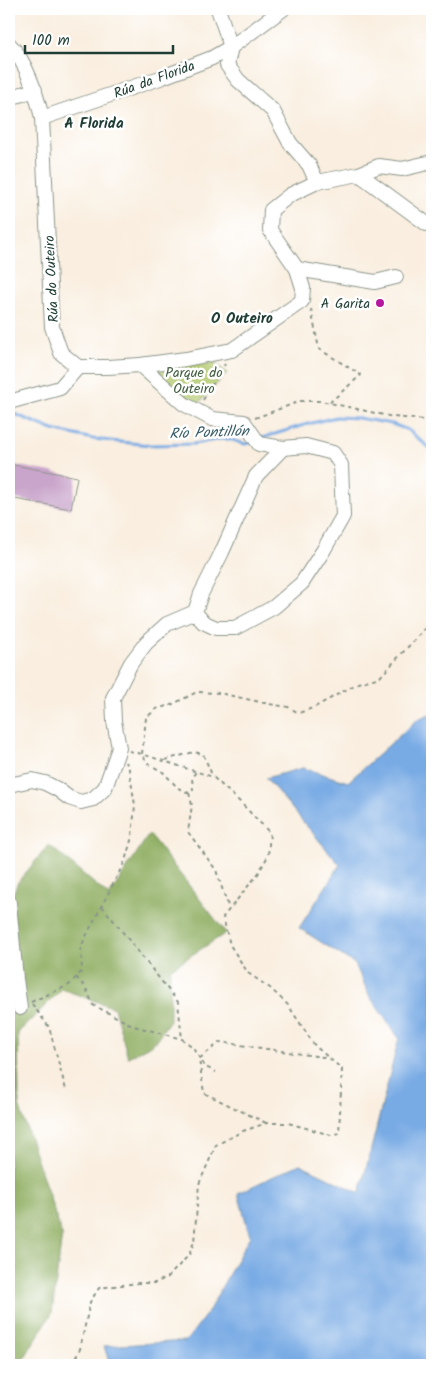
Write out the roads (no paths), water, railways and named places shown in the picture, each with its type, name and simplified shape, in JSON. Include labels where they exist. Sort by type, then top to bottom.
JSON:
[{"type":"street","points":[[218,9],[231,47],[227,65],[238,80],[273,111],[290,142],[309,166],[317,182]]},
{"type":"street","name":"Rúa da Florida","points":[[42,118],[212,58],[231,47],[283,9]]},
{"type":"street","points":[[9,44],[15,50],[34,90],[42,118]]},
{"type":"street","points":[[9,98],[34,90]]},
{"type":"street","name":"Rúa do Outeiro","points":[[42,118],[52,327],[61,353],[78,367]]},
{"type":"street","points":[[9,402],[60,388],[78,367],[140,365],[232,350],[302,301],[303,288],[297,269],[270,230],[271,210],[290,195],[317,182],[359,174],[378,166],[402,169],[432,162]]},
{"type":"street","points":[[359,174],[427,224]]},
{"type":"street","points":[[297,269],[375,282],[396,277]]},
{"type":"street","points":[[140,365],[184,404],[212,419],[244,422],[257,440],[282,448],[306,446],[333,453],[341,465],[343,516],[302,583],[274,607],[235,628],[216,628],[203,622],[195,612]]},
{"type":"street","points":[[9,785],[32,780],[45,783],[69,798],[80,802],[93,799],[105,788],[120,748],[114,720],[113,698],[131,663],[146,643],[167,624],[195,612],[201,594],[256,476],[282,448]]},
{"type":"street","points":[[9,904],[25,1005]]},
{"type":"water","points":[[432,713],[432,1365],[110,1365],[104,1346],[186,1341],[208,1312],[250,1236],[238,1193],[300,1164],[360,1193],[399,1038],[370,997],[355,964],[299,928],[340,865],[266,778],[303,768],[348,782],[418,719]]},
{"type":"waterway","name":"Río Pontillón","points":[[9,412],[53,430],[93,439],[151,445],[194,444],[221,439],[229,439],[245,444],[254,442]]},
{"type":"waterway","name":"Río Pontillón","points":[[259,439],[336,417],[358,418],[392,424],[408,430],[432,450]]},
{"type":"place","name":"A Garita","points":[[380,303]]},
{"type":"district","name":"A Florida","points":[[94,123]]},
{"type":"district","name":"O Outeiro","points":[[242,318]]},
{"type":"park label","name":"Parque do Outeiro","points":[[194,380]]}]
